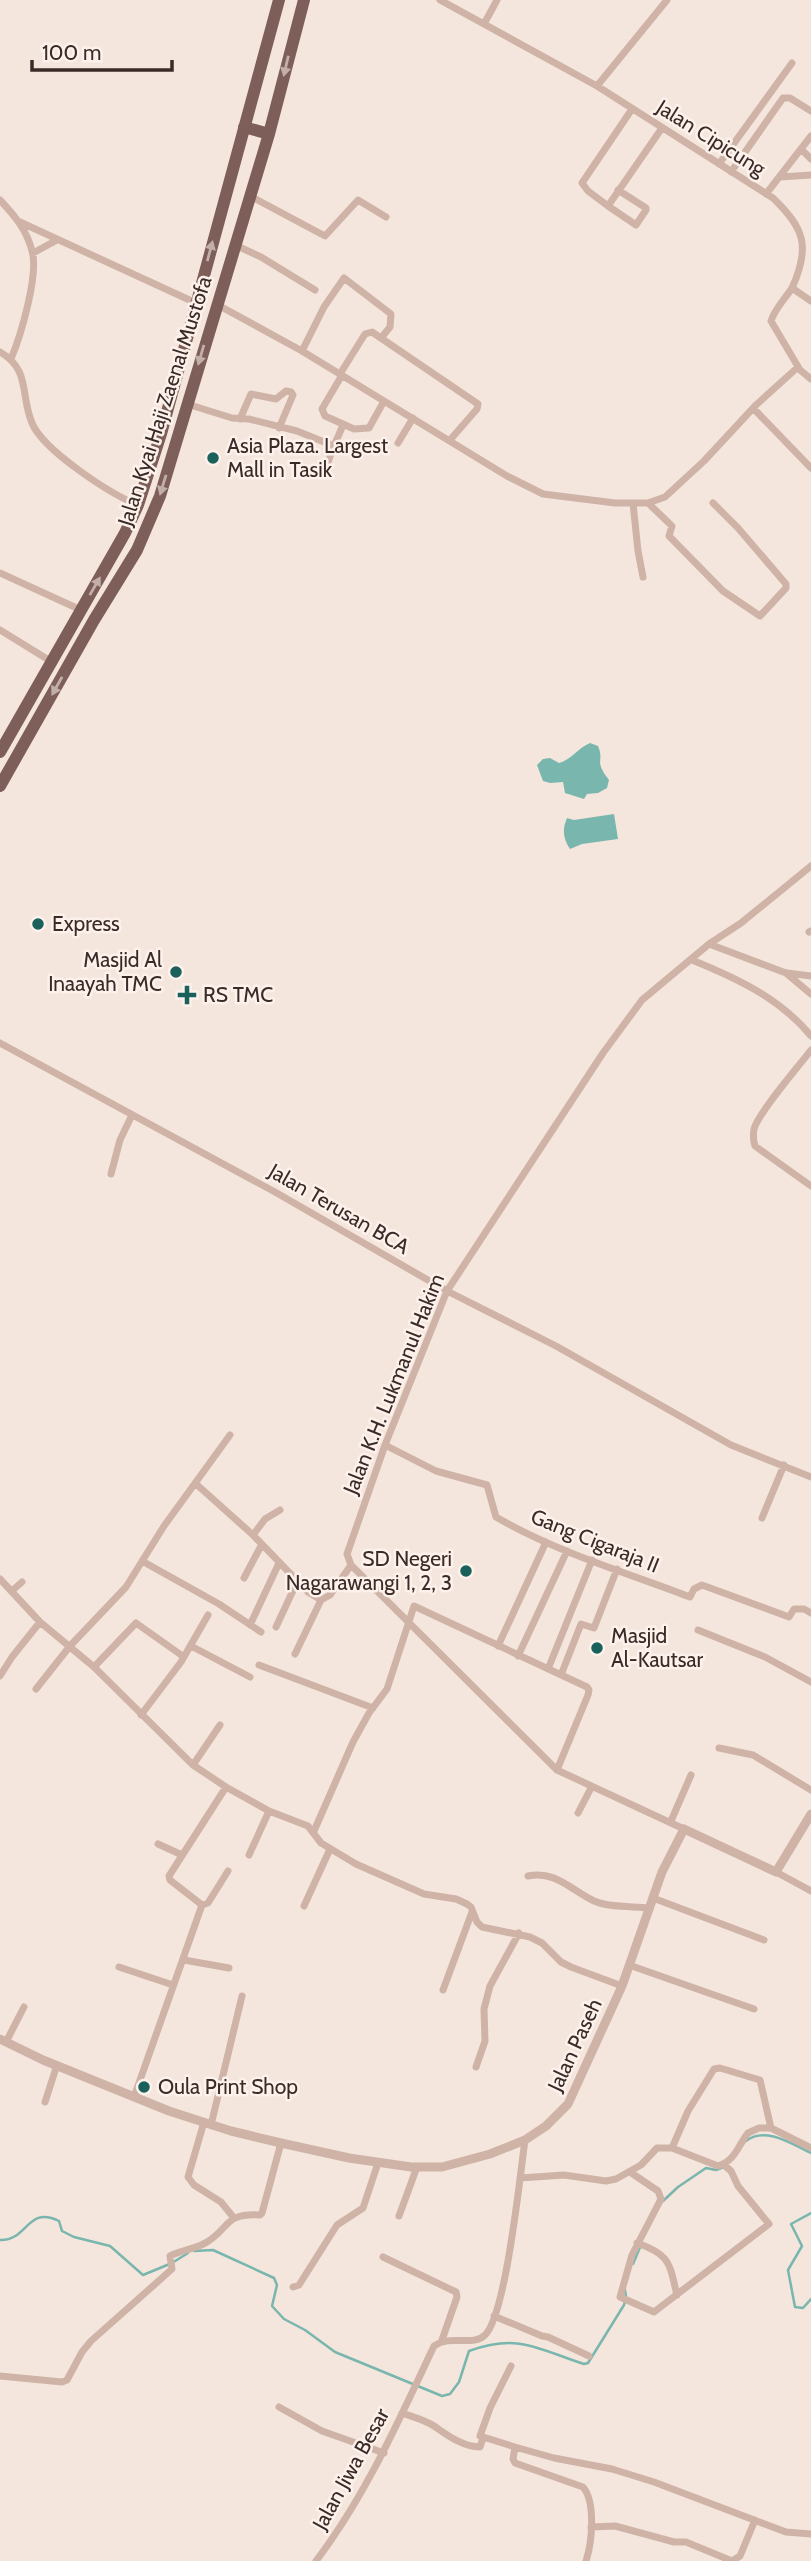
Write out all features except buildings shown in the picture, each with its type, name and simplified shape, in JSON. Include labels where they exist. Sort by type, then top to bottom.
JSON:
[{"type":"main road","name":"Jalan Kyai Haji Zaenal Mustofa","points":[[2,744],[113,555],[138,505],[167,411],[279,0]]},
{"type":"main road","name":"Jalan Kyai Haji Zaenal Mustofa","points":[[0,786],[137,550],[160,496],[269,134],[304,0]]},
{"type":"main road","points":[[244,127],[269,134]]},
{"type":"main road","points":[[167,411],[183,420]]},
{"type":"main road","points":[[113,555],[126,566]]},
{"type":"main road","points":[[14,727],[29,736]]},
{"type":"street","name":"Jalan Cipicung","points":[[440,0],[597,86],[766,194],[796,220],[810,244],[803,270],[771,319],[798,366],[811,379]]},
{"type":"street","points":[[484,24],[497,0]]},
{"type":"street","points":[[597,86],[667,0]]},
{"type":"street","points":[[719,164],[792,63]]},
{"type":"street","points":[[731,172],[783,98],[790,98],[811,111]]},
{"type":"street","points":[[618,190],[646,208],[636,225],[608,206],[582,183],[632,109]]},
{"type":"street","points":[[608,206],[662,128]]},
{"type":"street","points":[[766,194],[811,136]]},
{"type":"street","points":[[801,149],[811,159]]},
{"type":"street","points":[[780,177],[811,175]]},
{"type":"street","points":[[250,196],[325,236],[358,200],[386,217]]},
{"type":"street","points":[[0,200],[20,222],[33,253],[31,286],[12,359]]},
{"type":"street","points":[[20,222],[196,303]]},
{"type":"street","points":[[33,253],[57,240]]},
{"type":"street","points":[[234,245],[261,257],[315,290]]},
{"type":"street","points":[[302,351],[324,307],[344,278],[391,314],[390,327],[381,338]]},
{"type":"street","points":[[792,288],[811,301]]},
{"type":"street","points":[[216,304],[341,374],[507,476],[547,494],[633,503],[648,503],[665,496],[704,461],[753,408],[798,366]]},
{"type":"street","points":[[384,401],[369,428],[354,429],[343,425],[325,416],[322,409],[365,334],[372,332],[478,404],[477,409],[450,440]]},
{"type":"street","points":[[0,352],[12,359],[24,383],[32,423],[44,440],[96,484],[138,505]]},
{"type":"street","points":[[240,419],[251,394],[276,399],[286,391],[291,392],[293,395],[279,428]]},
{"type":"street","points":[[187,404],[297,431],[334,446]]},
{"type":"street","points":[[753,408],[811,468]]},
{"type":"street","points":[[398,443],[413,418]]},
{"type":"street","points":[[328,462],[343,425]]},
{"type":"street","points":[[633,503],[643,577]]},
{"type":"street","points":[[648,503],[672,526],[669,536],[723,590],[760,616],[786,588],[786,584],[713,503]]},
{"type":"street","points":[[0,573],[81,610]]},
{"type":"street","points":[[0,630],[52,662]]},
{"type":"street","name":"Jalan K.H. Lukmanul Hakim","points":[[351,1565],[347,1559],[347,1548],[447,1291],[642,1000],[709,944],[741,923],[811,866]]},
{"type":"street","points":[[709,944],[786,973],[811,976]]},
{"type":"street","points":[[692,960],[760,992],[787,1012],[811,1036]]},
{"type":"street","points":[[786,973],[811,994]]},
{"type":"street","name":"Jalan Terusan BCA","points":[[0,1043],[275,1192],[447,1291],[556,1346],[731,1446],[811,1477]]},
{"type":"street","points":[[811,1051],[754,1127],[753,1141],[755,1146],[811,1186]]},
{"type":"street","points":[[111,1174],[120,1140],[132,1115]]},
{"type":"street","points":[[36,1689],[70,1646],[126,1587],[195,1483],[230,1436]]},
{"type":"street","name":"Gang Cigaraja II","points":[[385,1445],[436,1471],[487,1485],[496,1517],[566,1550],[690,1597],[694,1589],[702,1585],[789,1616],[794,1609],[804,1609],[811,1613]]},
{"type":"street","points":[[762,1518],[783,1465]]},
{"type":"street","points":[[195,1483],[253,1535],[298,1582],[321,1600]]},
{"type":"street","points":[[253,1535],[265,1519],[280,1510]]},
{"type":"street","points":[[498,1646],[546,1542]]},
{"type":"street","points":[[244,1578],[262,1544]]},
{"type":"street","points":[[518,1656],[566,1550]]},
{"type":"street","points":[[548,1669],[592,1560]]},
{"type":"street","points":[[142,1561],[219,1604],[261,1632]]},
{"type":"street","points":[[250,1625],[279,1563]]},
{"type":"street","points":[[295,1654],[321,1600],[330,1595],[351,1565],[557,1770],[591,1788],[671,1821],[811,1891]]},
{"type":"street","points":[[561,1675],[581,1623],[594,1628],[617,1569]]},
{"type":"street","points":[[0,1578],[40,1622],[94,1667],[193,1765],[226,1787],[269,1811],[309,1826],[321,1843],[358,1865],[424,1894],[456,1899],[467,1904],[482,1927],[519,1933],[542,1943],[561,1962],[622,1986]]},
{"type":"street","points":[[13,1590],[22,1582]]},
{"type":"street","points":[[276,1627],[298,1582]]},
{"type":"street","points":[[314,1831],[354,1742],[387,1689],[414,1606],[589,1690],[557,1770]]},
{"type":"street","points":[[141,1715],[184,1657],[208,1615]]},
{"type":"street","points":[[1,1671],[40,1622]]},
{"type":"street","points":[[94,1667],[136,1623],[184,1657]]},
{"type":"street","points":[[698,1630],[765,1657],[811,1682]]},
{"type":"street","points":[[191,1646],[250,1677]]},
{"type":"street","points":[[260,1665],[373,1708]]},
{"type":"street","points":[[193,1765],[220,1725]]},
{"type":"street","points":[[719,1748],[753,1755],[811,1790]]},
{"type":"street","points":[[671,1821],[691,1775]]},
{"type":"street","points":[[202,1905],[169,1878],[226,1787]]},
{"type":"street","points":[[578,1813],[591,1788]]},
{"type":"street","points":[[249,1855],[269,1811]]},
{"type":"street","points":[[776,1872],[811,1814]]},
{"type":"street","name":"Jalan Paseh","points":[[3,2041],[134,2097],[207,2124],[378,2163],[417,2167],[458,2164],[525,2140],[546,2126],[568,2104],[622,1986],[663,1872],[684,1829]]},
{"type":"street","points":[[158,1844],[182,1855]]},
{"type":"street","points":[[304,1906],[330,1849]]},
{"type":"street","points":[[134,2097],[202,1905],[210,1900],[228,1871]]},
{"type":"street","points":[[528,1876],[541,1874],[556,1878],[595,1901],[652,1903],[764,1940]]},
{"type":"street","points":[[443,1990],[472,1911]]},
{"type":"street","points":[[476,2067],[485,2041],[484,2009],[490,1986],[519,1933]]},
{"type":"street","points":[[184,1960],[229,1968]]},
{"type":"street","points":[[629,1965],[754,2008]]},
{"type":"street","points":[[119,1967],[173,1985]]},
{"type":"street","points":[[234,2218],[220,2202],[194,2185],[188,2177],[207,2124],[242,1996]]},
{"type":"street","points":[[3,2041],[24,2007]]},
{"type":"street","points":[[45,2102],[57,2065]]},
{"type":"street","points":[[672,2148],[688,2111],[713,2069],[720,2068],[760,2080],[771,2128]]},
{"type":"street","points":[[726,2166],[748,2133],[760,2128],[771,2128],[811,2148]]},
{"type":"street","points":[[442,2340],[481,2339],[488,2332],[505,2283],[525,2140]]},
{"type":"street","points":[[0,2376],[62,2382],[67,2380],[91,2341],[171,2269],[170,2256],[210,2240],[234,2218],[244,2214],[262,2213],[281,2143]]},
{"type":"street","points":[[520,2178],[564,2175],[616,2179],[641,2165],[657,2148],[672,2148],[712,2166],[726,2166]]},
{"type":"street","points":[[293,2287],[299,2285],[337,2225],[363,2208],[378,2163]]},
{"type":"street","points":[[630,2172],[658,2191],[661,2196],[626,2271],[620,2295],[625,2301],[654,2312],[769,2224],[738,2186],[726,2166]]},
{"type":"street","points":[[399,2216],[417,2167]]},
{"type":"street","points":[[640,2244],[664,2256],[677,2295]]},
{"type":"street","name":"Jalan Jiwa Besar","points":[[320,2560],[384,2453],[434,2346],[442,2340],[457,2297],[456,2291],[383,2257]]},
{"type":"street","points":[[494,2316],[589,2356]]},
{"type":"street","points":[[402,2413],[474,2447],[480,2447],[483,2438],[480,2434],[511,2366]]},
{"type":"street","points":[[279,2407],[322,2431],[384,2453]]},
{"type":"street","points":[[483,2438],[554,2458],[612,2469],[729,2509],[786,2532],[811,2533]]},
{"type":"street","points":[[515,2446],[515,2463],[583,2487],[590,2501],[591,2548],[586,2561]]},
{"type":"street","points":[[591,2527],[615,2526],[674,2542],[686,2542],[730,2561],[740,2556],[755,2520]]},
{"type":"water","points":[[590,743],[598,746],[600,751],[600,765],[609,780],[607,788],[598,793],[587,794],[584,799],[565,793],[563,782],[543,781],[537,765],[543,759],[550,758],[559,763]]},
{"type":"water","points":[[614,814],[618,839],[582,844],[570,849],[564,834],[567,818],[574,820]]},
{"type":"waterway","points":[[746,2141],[762,2135],[770,2136],[811,2153]]},
{"type":"waterway","points":[[663,2201],[706,2168],[716,2170],[724,2167]]},
{"type":"waterway","points":[[811,2213],[791,2224],[802,2246],[788,2270],[795,2307],[803,2308],[811,2299]]},
{"type":"waterway","points":[[0,2240],[17,2235],[40,2217],[48,2217],[59,2221],[62,2231],[74,2237],[110,2246],[143,2275],[188,2253]]},
{"type":"waterway","points":[[633,2264],[641,2245]]},
{"type":"waterway","points":[[194,2251],[213,2250],[274,2278],[277,2285],[272,2306],[284,2319],[305,2330],[335,2352],[442,2396],[450,2394],[459,2382],[469,2351],[486,2346],[501,2343],[528,2345],[584,2364],[588,2363],[624,2305],[625,2290]]},
{"type":"place","name":"Asia Plaza. Largest Mall in Tasik","points":[[213,458]]},
{"type":"place","name":"Express","points":[[38,924]]},
{"type":"place","name":"Masjid Al Inaayah TMC","points":[[176,972]]},
{"type":"place","name":"RS TMC","points":[[187,995]]},
{"type":"place","name":"SD Negeri Nagarawangi 1, 2, 3","points":[[466,1571]]},
{"type":"place","name":"Masjid Al-Kautsar","points":[[597,1648]]},
{"type":"place","name":"Oula Print Shop","points":[[144,2087]]}]
